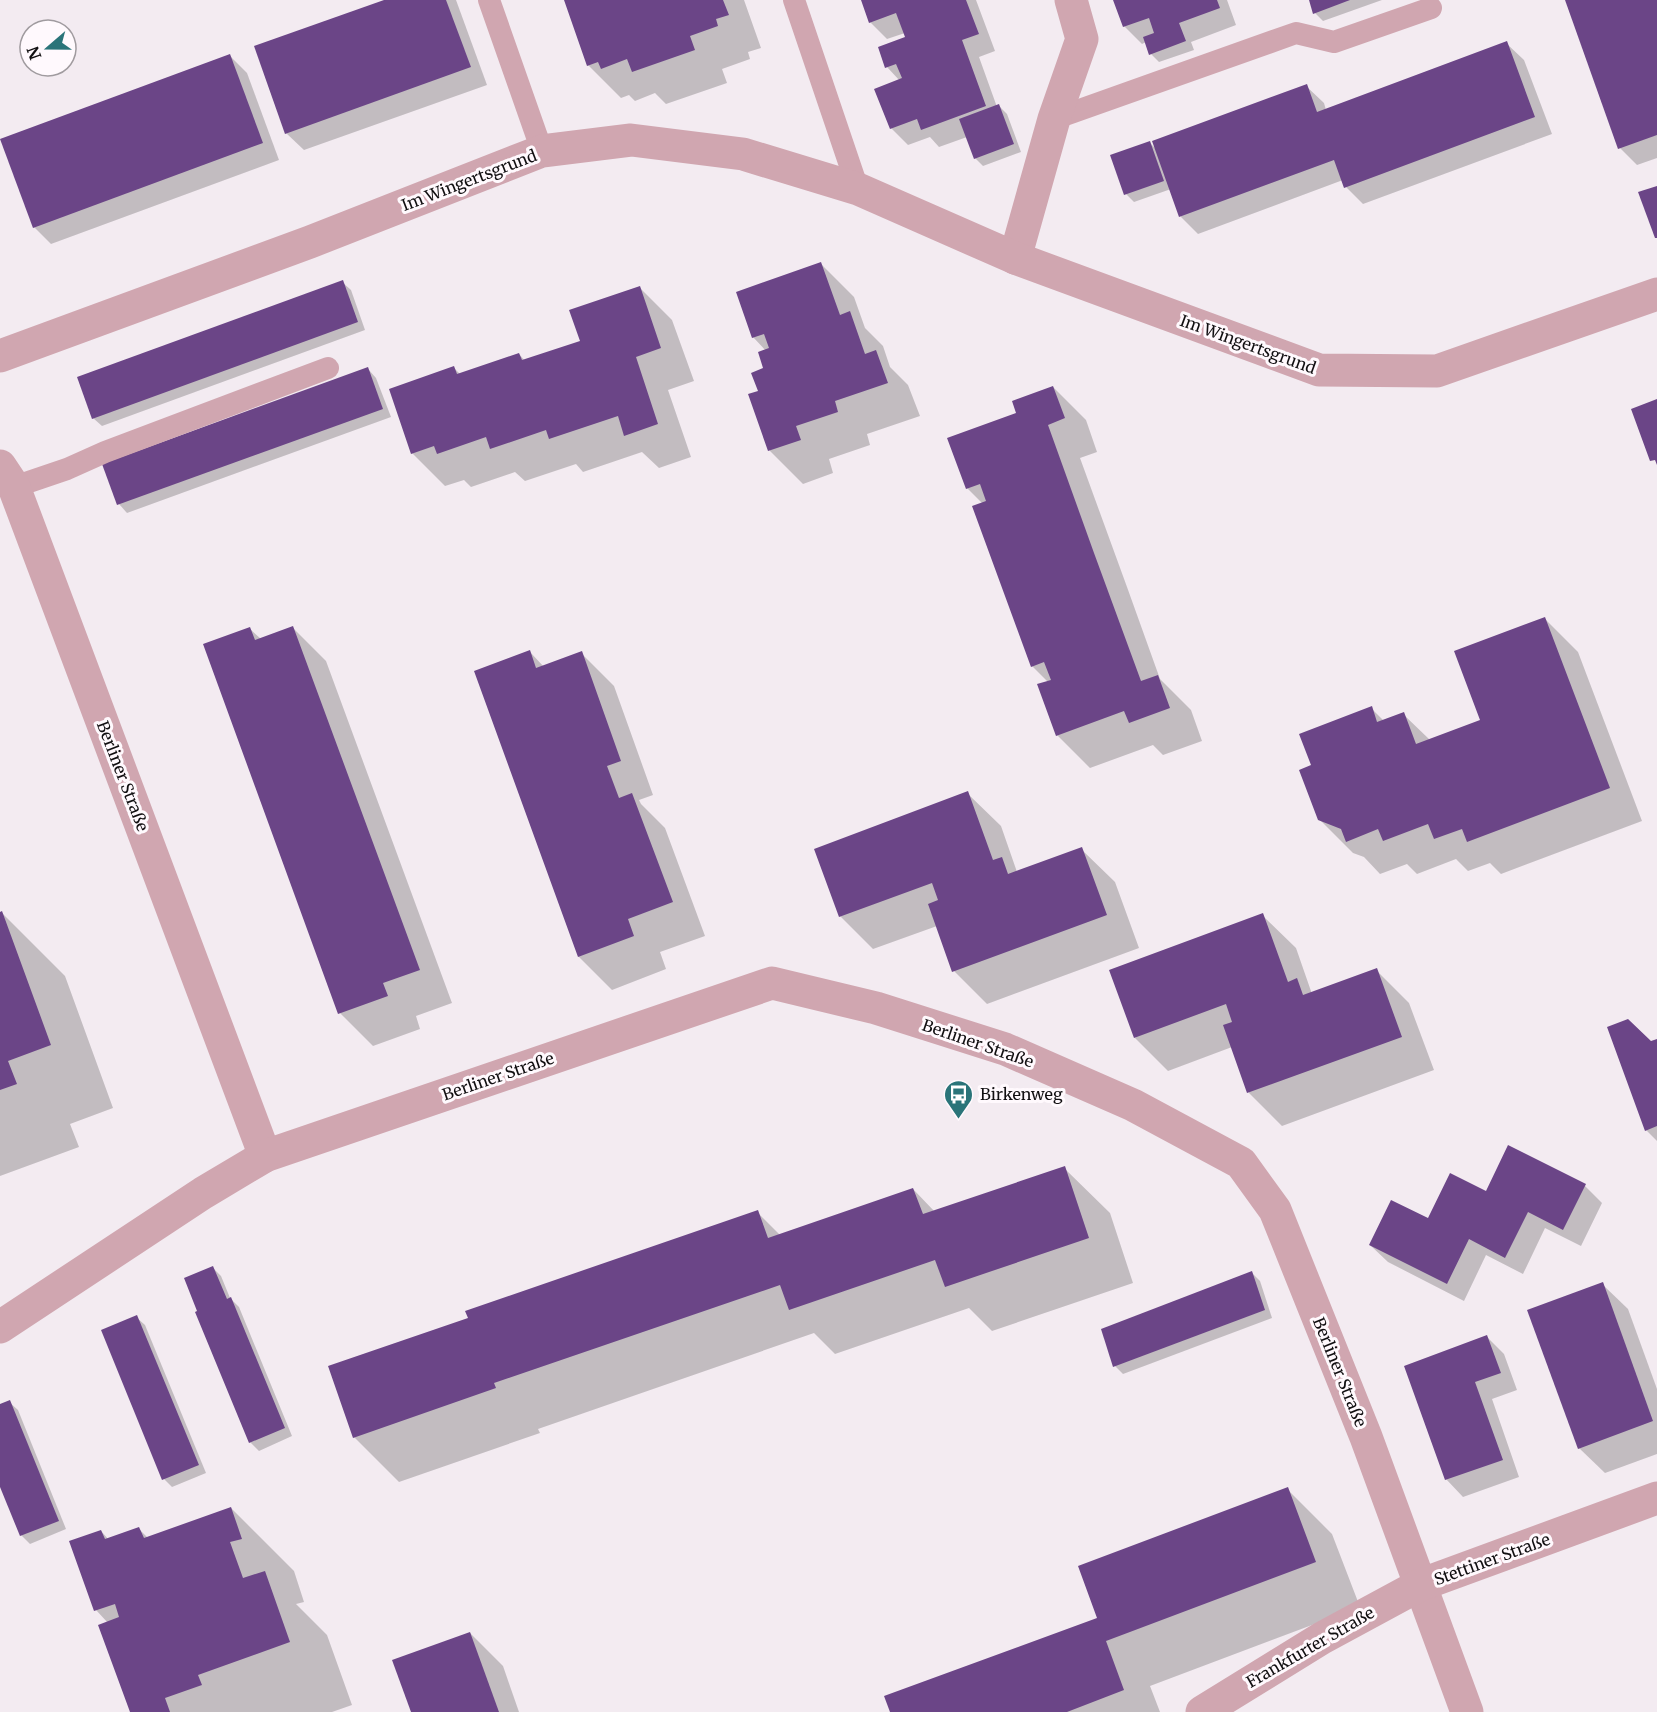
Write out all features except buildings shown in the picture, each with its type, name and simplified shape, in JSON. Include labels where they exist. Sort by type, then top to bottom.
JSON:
[{"type":"street","points":[[1015,258],[1054,119],[1082,39],[1071,0]]},
{"type":"street","name":"Im Wingertsgrund","points":[[0,356],[310,242],[542,151],[631,140],[743,154],[858,189],[1015,258],[1319,370],[1437,371],[1657,294]]},
{"type":"street","name":"Berliner Straße","points":[[7,477],[265,1155]]},
{"type":"street","name":"Berliner Straße","points":[[0,1327],[203,1193],[265,1155],[772,983],[876,1008],[1005,1049],[1133,1105],[1241,1162],[1275,1210],[1366,1437],[1420,1585]]},
{"type":"street","name":"Stettiner Straße","points":[[1467,1712],[1420,1585],[1657,1498]]},
{"type":"street","name":"Frankfurter Straße","points":[[1202,1712],[1322,1638],[1420,1585]]},
{"type":"lane","points":[[489,0],[542,151]]},
{"type":"lane","points":[[794,0],[858,189]]},
{"type":"lane","points":[[1054,119],[1296,33],[1334,42],[1431,8]]},
{"type":"lane","points":[[7,477],[67,470],[105,452],[328,368]]},
{"type":"place","name":"Birkenweg","points":[[959,1120]]}]
